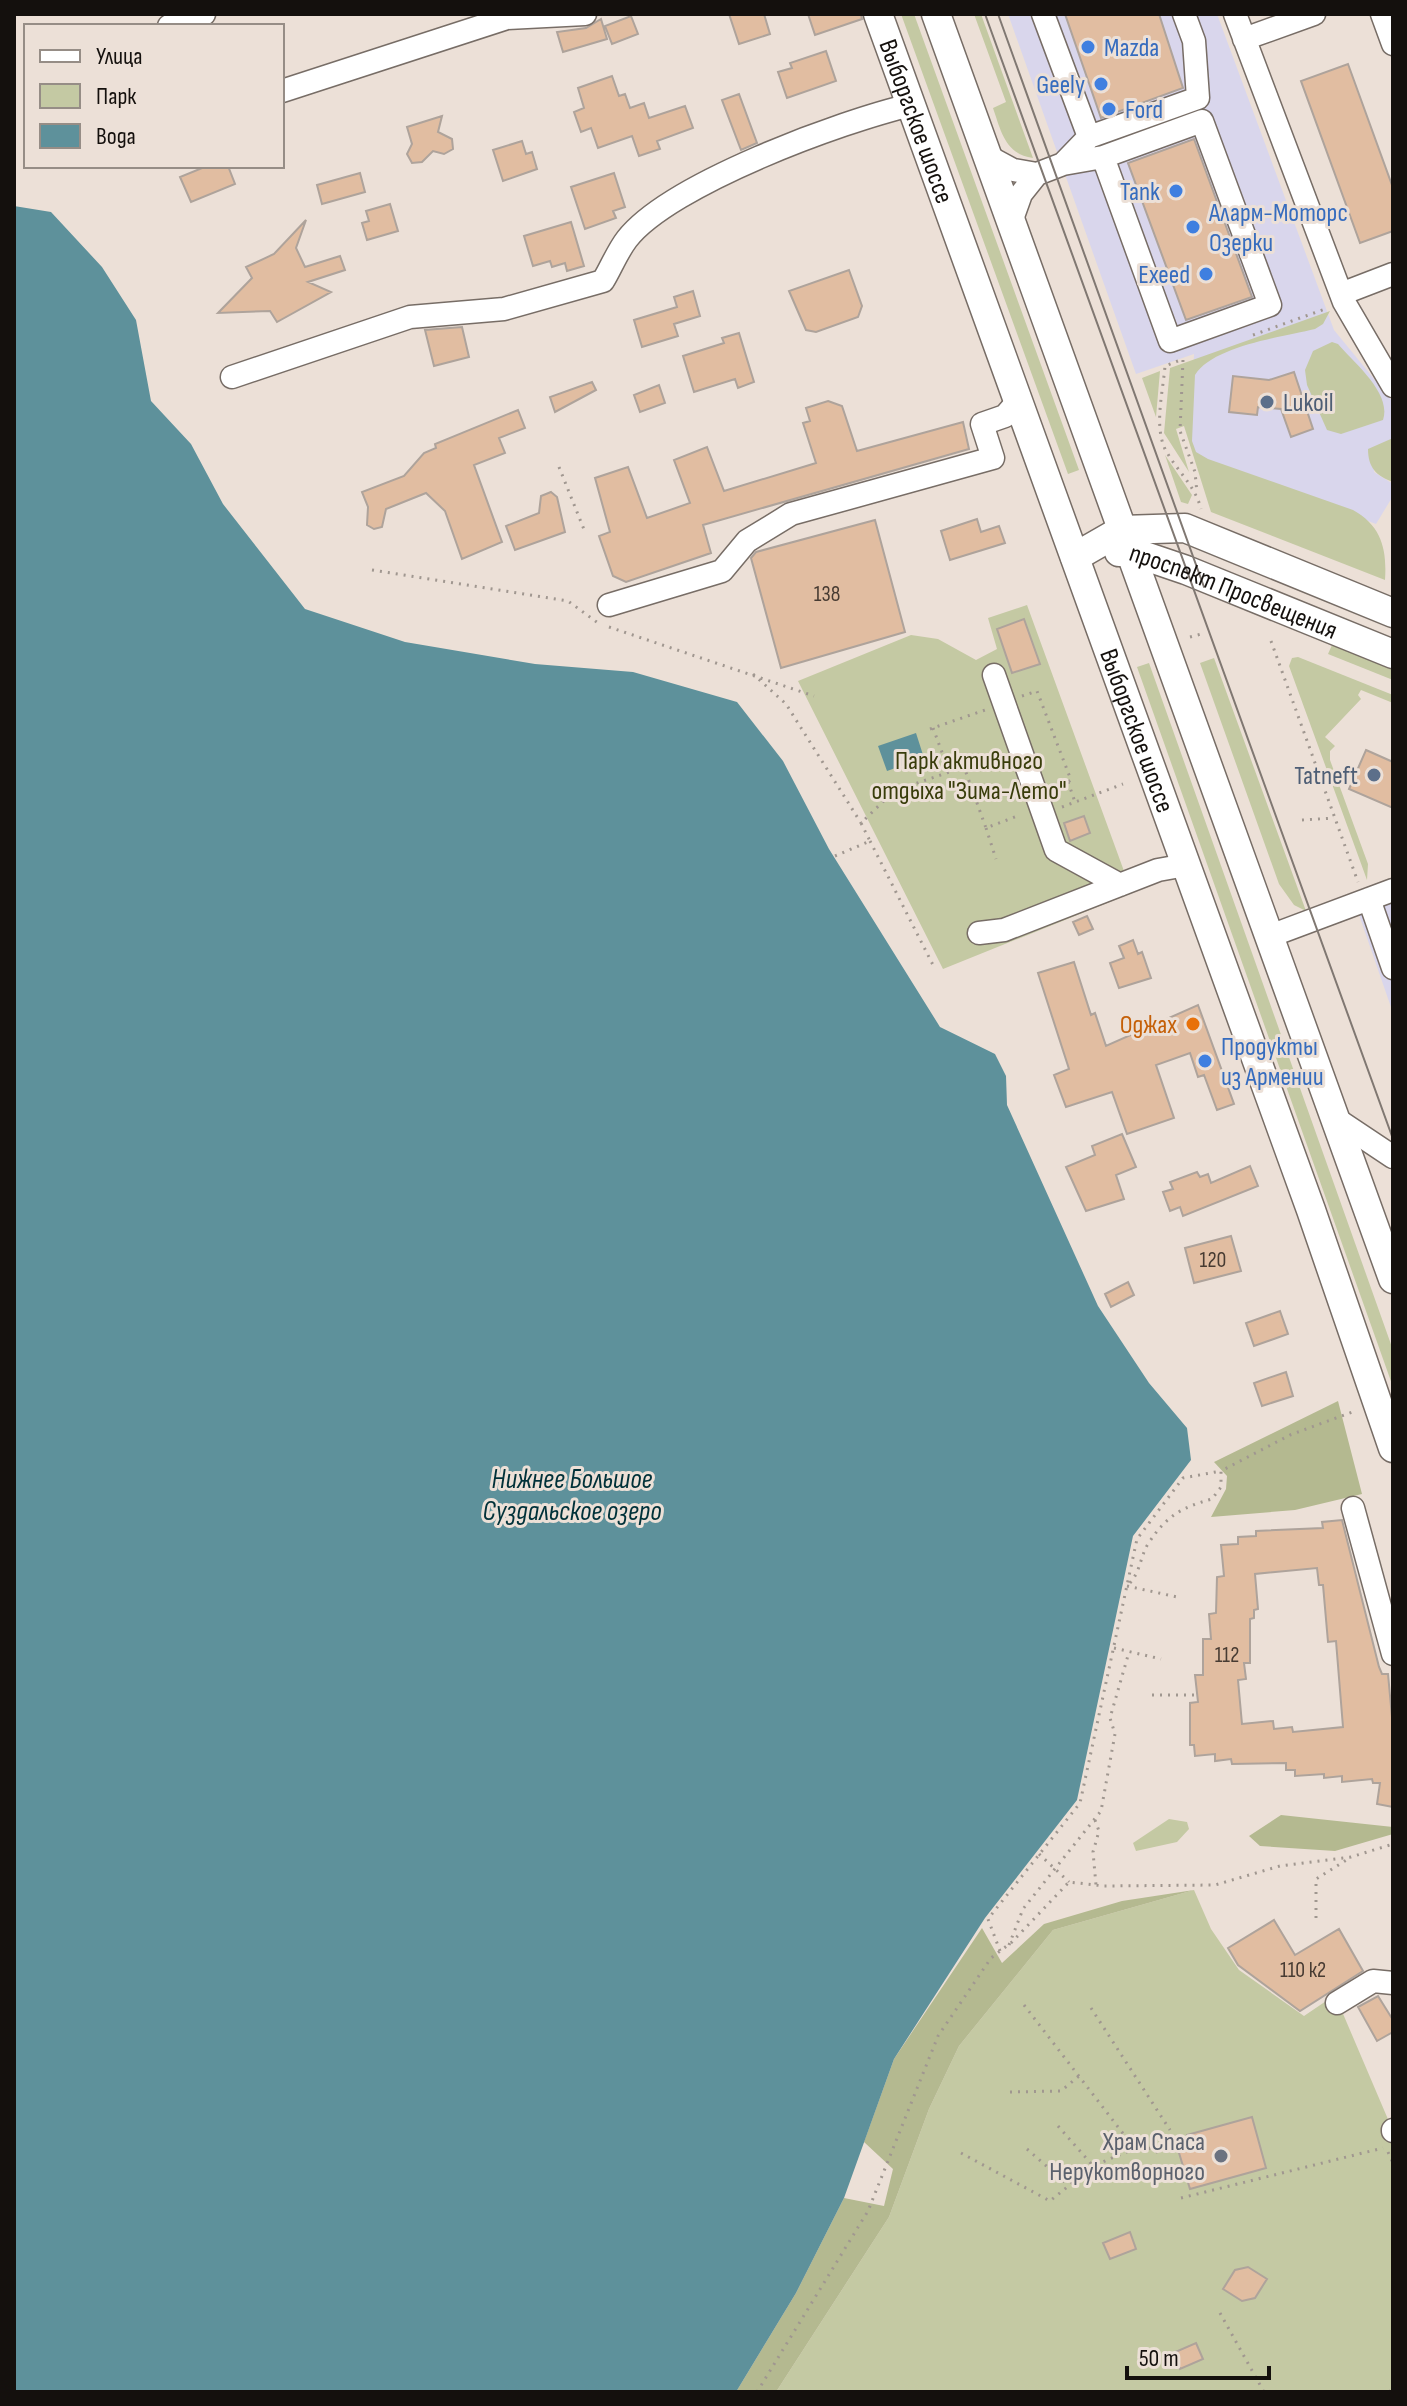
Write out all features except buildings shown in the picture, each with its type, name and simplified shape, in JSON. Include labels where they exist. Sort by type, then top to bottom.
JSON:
[{"type":"main road","name":"Выборгское шоссе","points":[[878,14],[1393,1448]]},
{"type":"main road","name":"Выборгское шоссе","points":[[936,14],[1393,1279]]},
{"type":"main road","name":"проспект Просвещения","points":[[1075,557],[1126,540],[1185,528],[1393,613]]},
{"type":"main road","name":"проспект Просвещения","points":[[1126,540],[1200,575],[1393,654]]},
{"type":"street","points":[[175,24],[204,14]]},
{"type":"street","points":[[284,90],[507,18],[585,14]]},
{"type":"street","points":[[1043,14],[1089,137]]},
{"type":"street","points":[[1063,164],[1089,137],[1198,98],[1194,41],[1184,14]]},
{"type":"street","points":[[1235,14],[1343,298],[1393,386]]},
{"type":"street","points":[[1244,39],[1314,14]]},
{"type":"street","points":[[1382,14],[1393,44]]},
{"type":"street","points":[[232,377],[410,317],[504,309],[603,281],[628,238],[685,191],[760,158],[911,105]]},
{"type":"street","points":[[1011,222],[1021,194],[1037,174],[1063,164],[1103,157],[1202,121],[1270,305],[1170,341],[1103,157]]},
{"type":"street","points":[[987,156],[1013,170],[1037,174]]},
{"type":"street","points":[[1343,298],[1393,274]]},
{"type":"street","points":[[609,605],[722,571],[747,541],[791,514],[993,458],[982,424],[1005,416],[1018,401]]},
{"type":"street","points":[[994,675],[1056,850],[1120,885]]},
{"type":"street","points":[[979,933],[1004,930],[1158,870],[1186,865]]},
{"type":"street","points":[[1270,936],[1393,890]]},
{"type":"street","points":[[1366,900],[1393,968]]},
{"type":"street","points":[[1336,1119],[1393,1157]]},
{"type":"street","points":[[1353,1508],[1393,1654]]},
{"type":"street","points":[[1337,2003],[1373,1981],[1393,1983]]},
{"type":"path","points":[[1242,339],[1343,298]]},
{"type":"path","points":[[1197,495],[1166,449],[1159,431],[1165,366],[1183,360],[1180,431],[1195,472],[1202,512]]},
{"type":"path","points":[[559,467],[585,532]]},
{"type":"path","points":[[372,570],[568,601],[591,620],[814,696]]},
{"type":"path","points":[[1190,637],[1205,633]]},
{"type":"path","points":[[1271,641],[1366,900]]},
{"type":"path","points":[[751,672],[786,704],[861,823],[933,965]]},
{"type":"path","points":[[986,828],[1040,805],[1071,780],[1037,691],[1004,703]]},
{"type":"path","points":[[949,771],[932,728],[974,714]]},
{"type":"path","points":[[861,823],[894,791],[964,767],[996,859]]},
{"type":"path","points":[[1068,782],[1075,802]]},
{"type":"path","points":[[1040,805],[1075,802],[1123,784]]},
{"type":"path","points":[[1302,820],[1334,818]]},
{"type":"path","points":[[835,856],[870,841]]},
{"type":"path","points":[[1000,1951],[988,1919],[1080,1803],[1137,1539],[1183,1478],[1221,1471],[1290,1435],[1356,1411]]},
{"type":"path","points":[[1127,1586],[1141,1571],[1147,1546],[1180,1508],[1212,1499],[1221,1487],[1221,1471]]},
{"type":"path","points":[[1127,1586],[1177,1597]]},
{"type":"path","points":[[1114,1648],[1161,1659]]},
{"type":"path","points":[[1009,1945],[1023,1909],[1101,1811],[1115,1734],[1110,1718],[1129,1652]]},
{"type":"path","points":[[1152,1695],[1197,1695]]},
{"type":"path","points":[[1095,1820],[1099,1831],[1093,1852],[1096,1885]]},
{"type":"path","points":[[1039,1854],[1069,1882],[1104,1886],[1215,1885],[1280,1866],[1351,1857],[1393,1844]]},
{"type":"path","points":[[1316,1918],[1316,1879],[1351,1857]]},
{"type":"path","points":[[757,2392],[868,2211],[938,2036],[991,1958],[1009,1945],[1069,1882]]},
{"type":"path","points":[[1024,2005],[1125,2136],[1163,2155]]},
{"type":"path","points":[[1091,2008],[1170,2130]]},
{"type":"path","points":[[1010,2092],[1061,2091],[1079,2076]]},
{"type":"path","points":[[1058,2126],[1093,2166]]},
{"type":"path","points":[[1181,2198],[1391,2136],[1393,2163]]},
{"type":"path","points":[[961,2153],[1050,2201],[1093,2166],[1143,2145]]},
{"type":"path","points":[[1027,2149],[1068,2185]]},
{"type":"path","points":[[1220,2313],[1264,2392]]},
{"type":"path","points":[[1390,2392],[1393,2384]]},
{"type":"shaded area","points":[[1008,14],[1217,14],[1334,330],[1393,402],[1393,450],[1375,458],[1374,472],[1393,484],[1393,496],[1376,524],[1195,455],[1190,442],[1194,354],[1136,374]]},
{"type":"shaded area","points":[[1393,896],[1393,1013],[1357,909]]},
{"type":"green space","points":[[901,14],[914,14],[1079,470],[1068,474]]},
{"type":"green space","points":[[974,14],[981,14],[1033,158],[1016,152],[1002,133],[993,108],[1006,102]]},
{"type":"green space","points":[[1330,311],[1323,324],[1315,329],[1249,344],[1204,365],[1195,375],[1192,441],[1196,452],[1208,459],[1363,516],[1381,540],[1385,580],[1211,512],[1184,426],[1176,429],[1189,472],[1164,433],[1170,368]]},
{"type":"green space","points":[[1332,342],[1338,344],[1362,369],[1377,389],[1382,399],[1383,420],[1341,434],[1327,430],[1307,385],[1305,370],[1313,351]]},
{"type":"green space","points":[[1160,371],[1156,417],[1142,378]]},
{"type":"green space","points":[[1393,438],[1393,482],[1374,470],[1368,449]]},
{"type":"green space","points":[[1165,455],[1192,495],[1188,504],[1181,502]]},
{"type":"green space","name":"Парк активного отдыха \"Зима-Лето\"","points":[[1027,605],[1132,893],[943,969],[798,681],[911,635],[938,639],[976,660],[997,649],[988,618]]},
{"type":"green space","points":[[1332,645],[1393,669],[1393,680],[1328,654]]},
{"type":"green space","points":[[1298,657],[1393,695],[1393,703],[1361,690],[1358,695],[1361,699],[1325,737],[1335,746],[1330,751],[1330,760],[1368,864],[1367,880],[1289,666],[1292,658]]},
{"type":"green space","points":[[1214,658],[1306,911],[1294,905],[1279,884],[1200,663]]},
{"type":"green space","points":[[1149,663],[1393,1350],[1393,1387],[1137,667]]},
{"type":"green space","points":[[1338,1401],[1362,1494],[1295,1510],[1211,1517],[1226,1489],[1227,1476],[1214,1462]]},
{"type":"green space","points":[[1281,1815],[1393,1827],[1393,1834],[1335,1851],[1260,1846],[1249,1836]]},
{"type":"green space","points":[[1169,1819],[1187,1822],[1189,1829],[1177,1842],[1136,1851],[1133,1843]]},
{"type":"green space","points":[[1194,1890],[1211,1929],[1239,1970],[1304,2016],[1335,1995],[1393,2131],[1393,2392],[776,2392],[889,2217],[929,2109],[959,2046],[1053,1930]]},
{"type":"green space","points":[[1194,1890],[1053,1930],[959,2046],[929,2109],[889,2217],[776,2392],[736,2392],[796,2293],[844,2198],[884,2206],[893,2169],[864,2142],[894,2059],[982,1928],[1002,1963],[1044,1924],[1122,1901]]},
{"type":"water","name":"Нижнее Большое Суздальское озеро","points":[[14,206],[51,212],[102,267],[136,320],[151,401],[191,444],[223,504],[305,609],[405,642],[535,664],[633,672],[737,702],[783,761],[829,849],[940,1027],[995,1054],[1006,1076],[1007,1105],[1098,1306],[1149,1383],[1187,1428],[1191,1460],[1133,1536],[1077,1800],[985,1918],[894,2059],[844,2198],[796,2293],[736,2392],[14,2392]]},
{"type":"water","points":[[916,733],[924,758],[887,771],[878,746]]},
{"type":"tram line","points":[[985,14],[1393,1139]]},
{"type":"tram line","points":[[998,14],[1204,587]]},
{"type":"place","name":"Mazda","points":[[1088,47]]},
{"type":"place","name":"Geely","points":[[1101,84]]},
{"type":"place","name":"Ford","points":[[1109,109]]},
{"type":"place","name":"Tank","points":[[1176,191]]},
{"type":"place","name":"Аларм-Моторс Озерки","points":[[1193,227]]},
{"type":"place","name":"Exeed","points":[[1206,274]]},
{"type":"place","name":"Lukoil","points":[[1267,402]]},
{"type":"place","name":"Tatneft","points":[[1374,775]]},
{"type":"place","name":"Оджах","points":[[1193,1024]]},
{"type":"place","name":"Продукты из Армении","points":[[1205,1061]]},
{"type":"place","name":"Храм Спаса Нерукотворного","points":[[1221,2156]]}]
